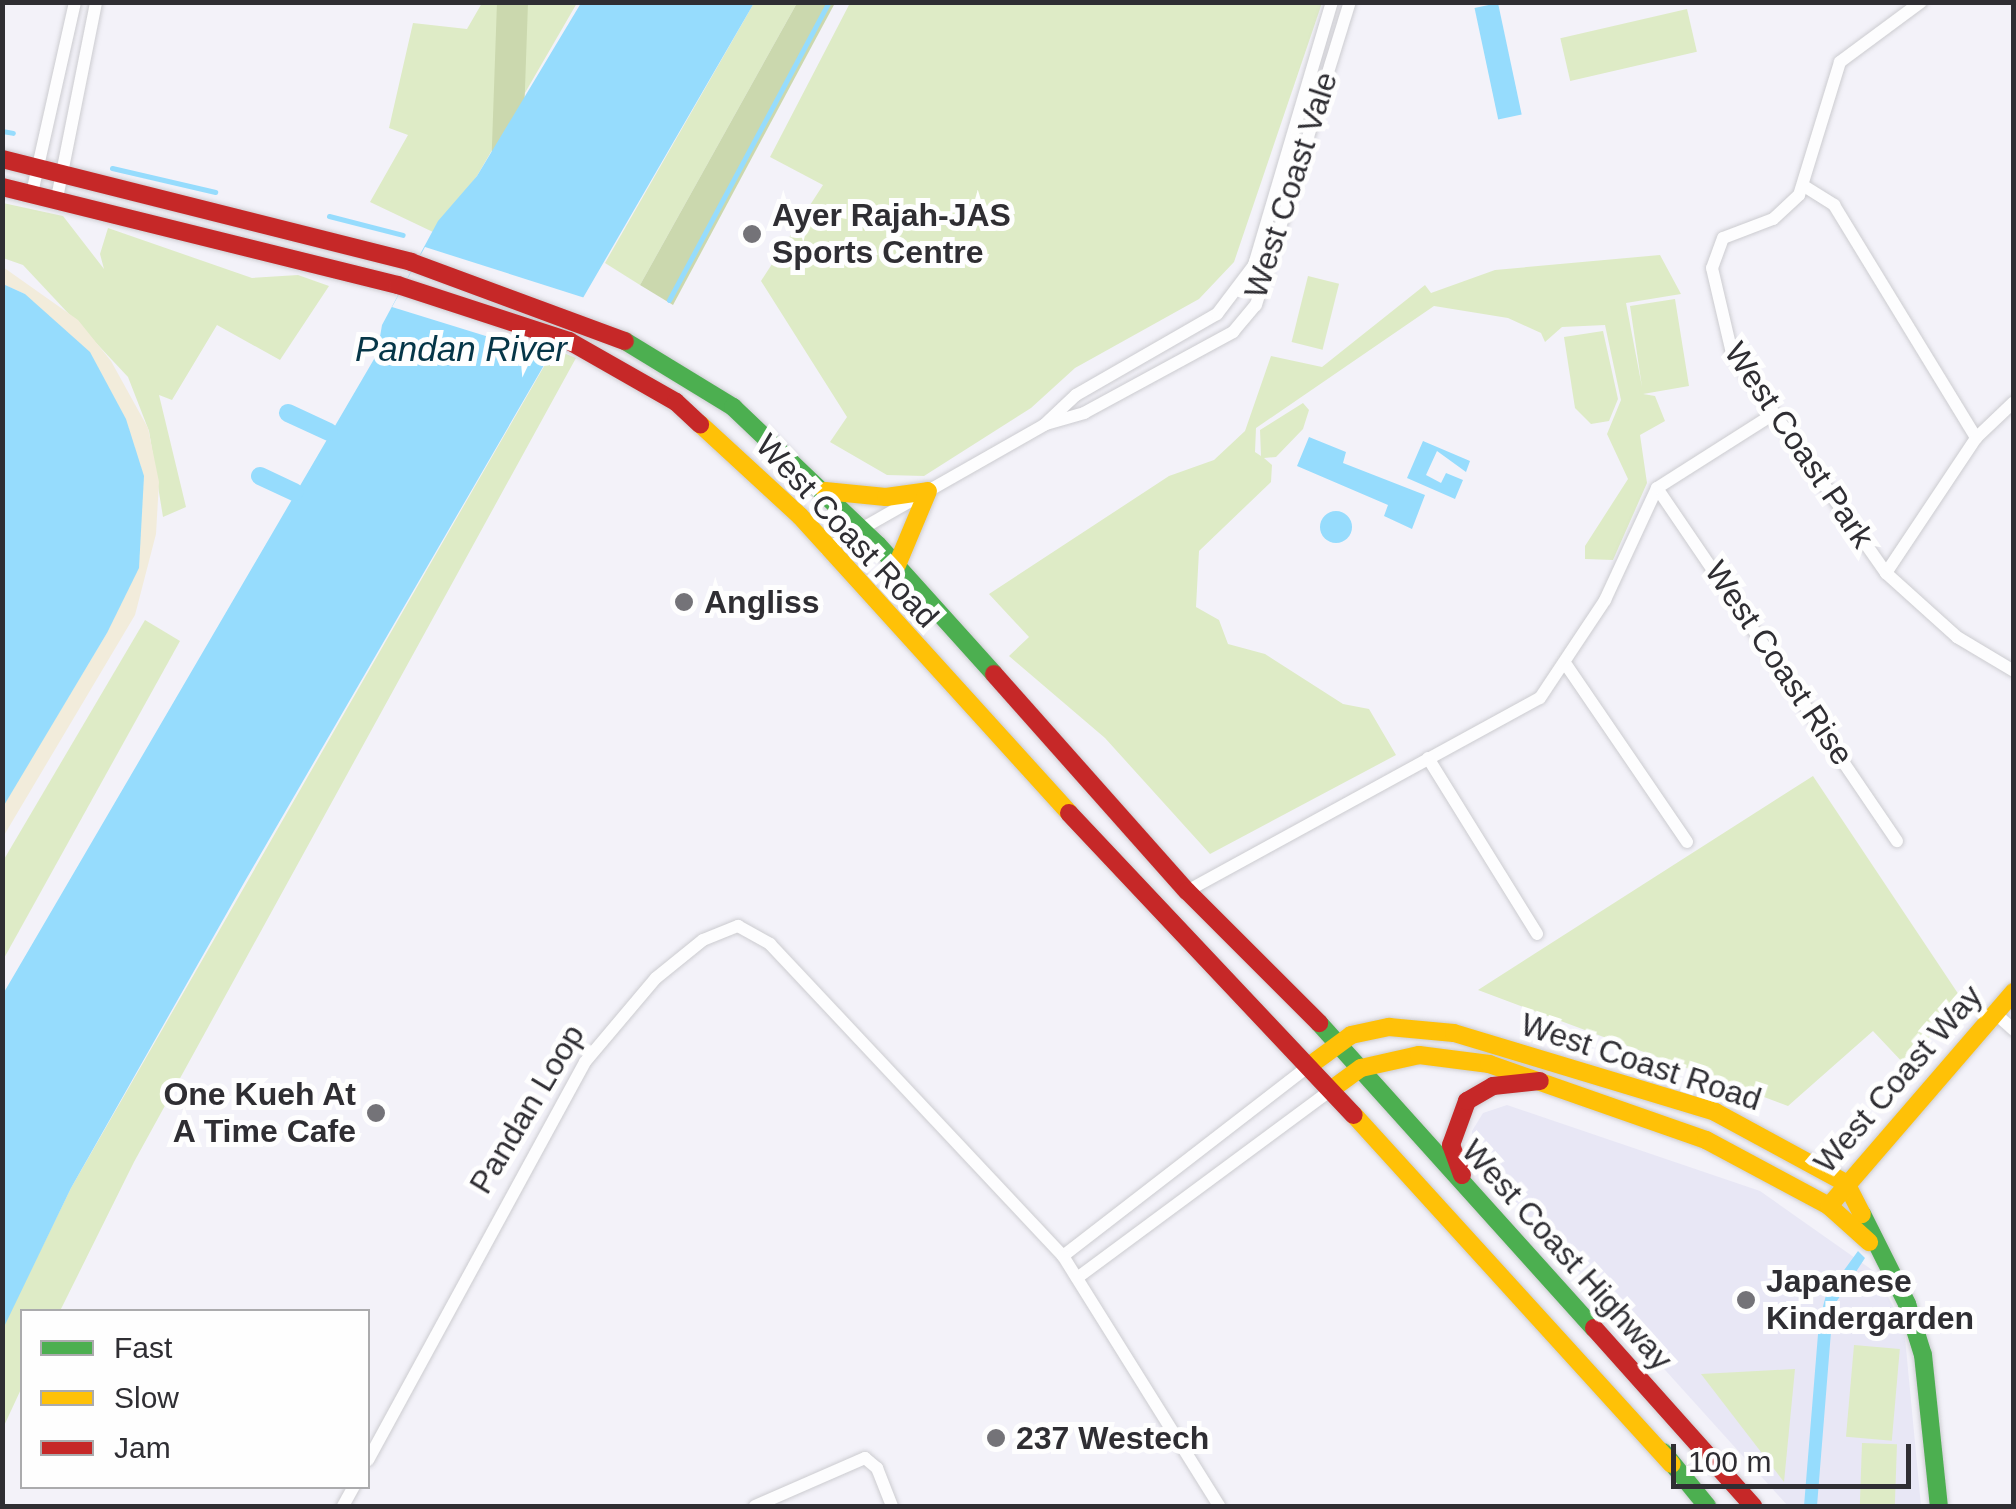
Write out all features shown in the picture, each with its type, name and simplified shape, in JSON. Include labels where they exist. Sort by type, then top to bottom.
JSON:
[{"type":"main road","name":"West Coast Road","points":[[2,158],[62,170],[410,262],[580,321],[652,354],[732,407],[862,528],[1187,892],[1338,1042]]},
{"type":"main road","name":"West Coast Road","points":[[2,187],[398,285],[569,341],[676,402],[800,516],[1309,1066],[1338,1042],[1389,1027],[1470,1038],[1715,1112],[1846,1183],[1907,1304],[1930,1380],[1939,1506]]},
{"type":"main road","points":[[824,492],[886,497],[928,492],[897,565]]},
{"type":"main road","name":"West Coast Way","points":[[1828,1206],[2014,992]]},
{"type":"main road","name":"West Coast Highway","points":[[1338,1042],[1753,1506]]},
{"type":"main road","name":"West Coast Road","points":[[1360,1068],[1436,1054],[1540,1081],[1706,1140],[1828,1206],[1875,1247]]},
{"type":"main road","name":"West Coast Highway","points":[[1309,1066],[1663,1452],[1705,1506]]},
{"type":"main road","points":[[1332,1090],[1360,1068]]},
{"type":"main road","points":[[1475,1199],[1451,1145],[1467,1101],[1492,1086],[1540,1081]]},
{"type":"street","points":[[32,193],[75,2]]},
{"type":"street","points":[[57,198],[96,2]]},
{"type":"street","name":"West Coast Vale","points":[[826,548],[1044,425],[1076,395],[1217,314],[1254,264],[1332,2]]},
{"type":"street","name":"West Coast Vale","points":[[1044,425],[1084,413],[1233,332],[1256,305],[1350,2]]},
{"type":"street","points":[[1920,2],[1840,62],[1804,186],[1834,204],[1976,438]]},
{"type":"street","name":"West Coast Park","points":[[1804,186],[1773,218],[1723,238],[1712,256],[1726,341],[1772,415],[1886,574],[1956,638],[2014,671]]},
{"type":"street","name":"West Coast Park","points":[[1886,574],[1976,438],[2014,402]]},
{"type":"street","points":[[1187,892],[1540,698],[1567,666],[1658,488],[1772,415]]},
{"type":"street","name":"West Coast Rise","points":[[1658,488],[1897,841]]},
{"type":"street","points":[[1567,666],[1687,842]]},
{"type":"street","points":[[1428,758],[1537,934]]},
{"type":"street","name":"Pandan Loop","points":[[370,1456],[584,1062],[656,978],[722,929],[750,930],[770,944],[1063,1256],[1220,1506]]},
{"type":"street","points":[[1996,1014],[2014,1030]]},
{"type":"street","points":[[1063,1256],[1309,1066]]},
{"type":"street","points":[[1077,1278],[1332,1090]]},
{"type":"street","points":[[754,1506],[865,1458],[877,1468],[892,1506]]},
{"type":"shaded area","name":"Japanese Kindergarden","points":[[1507,1105],[1760,1191],[1875,1272],[1904,1327],[1921,1506],[1788,1506],[1471,1155],[1472,1131],[1483,1113]]},
{"type":"green space","points":[[497,2],[528,3],[521,209],[490,208]]},
{"type":"green space","points":[[482,3],[577,3],[477,176],[433,232],[370,202],[408,135],[389,128],[413,23],[467,29]]},
{"type":"green space","points":[[754,3],[797,3],[640,285],[605,263]]},
{"type":"green space","points":[[797,3],[835,3],[673,305],[640,285]]},
{"type":"green space","points":[[850,3],[1322,3],[1234,262],[1199,299],[1075,368],[1031,408],[924,476],[887,475],[830,442],[847,417],[761,281],[823,185],[770,157]]},
{"type":"green space","points":[[1687,9],[1697,52],[1570,81],[1560,38]]},
{"type":"green space","points":[[3,203],[63,216],[104,269],[100,254],[108,228],[252,278],[298,275],[329,286],[280,360],[217,325],[172,400],[159,395],[186,507],[163,517],[149,431],[128,377],[23,265],[3,258]]},
{"type":"green space","points":[[1660,255],[1681,294],[1626,303],[1642,387],[1630,306],[1675,299],[1689,386],[1643,394],[1655,396],[1665,421],[1640,435],[1647,483],[1613,560],[1585,559],[1585,546],[1628,479],[1607,434],[1621,400],[1605,325],[1562,327],[1545,342],[1541,333],[1508,318],[1434,306],[1256,428],[1255,452],[1261,456],[1260,430],[1303,403],[1309,410],[1303,429],[1276,457],[1264,458],[1272,465],[1271,482],[1199,551],[1196,607],[1219,620],[1228,644],[1265,654],[1343,704],[1369,709],[1396,755],[1210,854],[1105,738],[1009,656],[1029,637],[989,594],[1169,476],[1214,460],[1245,431],[1271,356],[1322,367],[1425,285],[1431,293],[1495,270]]},
{"type":"green space","points":[[1308,276],[1339,284],[1323,350],[1292,342]]},
{"type":"green space","points":[[1603,331],[1618,399],[1609,421],[1591,424],[1575,408],[1564,337]]},
{"type":"green space","points":[[554,349],[576,358],[134,1162],[61,1309],[20,1309],[20,1391],[3,1428],[2,1329],[71,1188]]},
{"type":"green space","points":[[145,620],[180,641],[3,960],[3,861]]},
{"type":"green space","points":[[1813,776],[1961,998],[1906,1066],[1873,1031],[1788,1106],[1478,990]]},
{"type":"green space","points":[[1854,1345],[1900,1349],[1892,1441],[1846,1437]]},
{"type":"green space","points":[[1795,1369],[1784,1482],[1701,1374]]},
{"type":"green space","points":[[1862,1443],[1897,1444],[1895,1506],[1860,1506]]},
{"type":"sand","points":[[3,267],[78,320],[111,361],[148,428],[159,482],[156,534],[135,615],[3,837],[2,807],[107,633],[25,294],[3,284]]},
{"type":"water","name":"Pandan River","points":[[581,3],[754,3],[71,1188],[3,1329],[3,994],[377,354],[382,325],[438,221],[477,176]]},
{"type":"water","points":[[1498,3],[1522,115],[1498,119],[1475,8]]},
{"type":"water","points":[[3,284],[25,294],[90,352],[126,419],[144,476],[139,568],[107,633],[3,807]]},
{"type":"water","points":[[1309,437],[1346,452],[1343,463],[1425,495],[1412,529],[1384,516],[1388,505],[1297,466]]},
{"type":"water","points":[[1423,441],[1470,461],[1466,472],[1437,451],[1426,475],[1441,483],[1446,473],[1463,480],[1455,499],[1407,478]]},
{"type":"water","points":[[1336,511],[1347,516],[1352,527],[1347,538],[1336,543],[1325,538],[1320,527],[1325,516]]},
{"type":"water","points":[[1858,1251],[1865,1258],[1833,1307],[1817,1506],[1804,1506],[1819,1322],[1826,1295]]},
{"type":"pier","points":[[425,247],[585,298],[550,356],[392,307]]},
{"type":"waterway","points":[[669,300],[829,2]]},
{"type":"waterway","points":[[2,131],[13,133]]},
{"type":"waterway","points":[[112,168],[215,192]]},
{"type":"waterway","points":[[329,216],[403,235]]},
{"type":"waterway","points":[[288,413],[329,432]]},
{"type":"waterway","points":[[260,476],[294,492]]},
{"type":"traffic: fast","points":[[625,341],[733,407],[878,545],[994,674]]},
{"type":"traffic: fast","points":[[1319,1023],[1594,1328]]},
{"type":"traffic: fast","points":[[1862,1214],[1907,1304],[1923,1355],[1939,1506]]},
{"type":"traffic: fast","points":[[1663,1452],[1707,1506]]},
{"type":"traffic: slow","points":[[700,424],[800,516],[1069,813]]},
{"type":"traffic: slow","points":[[825,491],[886,497],[928,491]]},
{"type":"traffic: slow","points":[[897,565],[928,491]]},
{"type":"traffic: slow","points":[[1829,1206],[2014,992]]},
{"type":"traffic: slow","points":[[1309,1066],[1351,1035],[1389,1027],[1454,1033],[1715,1112],[1846,1183],[1862,1214]]},
{"type":"traffic: slow","points":[[1332,1089],[1361,1068],[1419,1055],[1489,1064],[1706,1140],[1829,1206],[1869,1242]]},
{"type":"traffic: slow","points":[[1354,1115],[1672,1464]]},
{"type":"traffic: jam","points":[[2,159],[411,262],[625,341]]},
{"type":"traffic: jam","points":[[2,187],[398,285],[569,341],[676,402],[700,424]]},
{"type":"traffic: jam","points":[[994,674],[1187,891],[1319,1023]]},
{"type":"traffic: jam","points":[[1069,813],[1354,1115]]},
{"type":"traffic: jam","points":[[1462,1175],[1451,1145],[1467,1101],[1493,1086],[1540,1081]]},
{"type":"traffic: jam","points":[[1594,1328],[1753,1506]]},
{"type":"place","name":"Ayer Rajah-JAS Sports Centre","points":[[752,234]]},
{"type":"place","name":"Angliss","points":[[684,602]]},
{"type":"place","name":"One Kueh At A Time Cafe","points":[[376,1113]]},
{"type":"place","name":"Japanese Kindergarden","points":[[1746,1300]]},
{"type":"place","name":"237 Westech","points":[[996,1438]]}]
